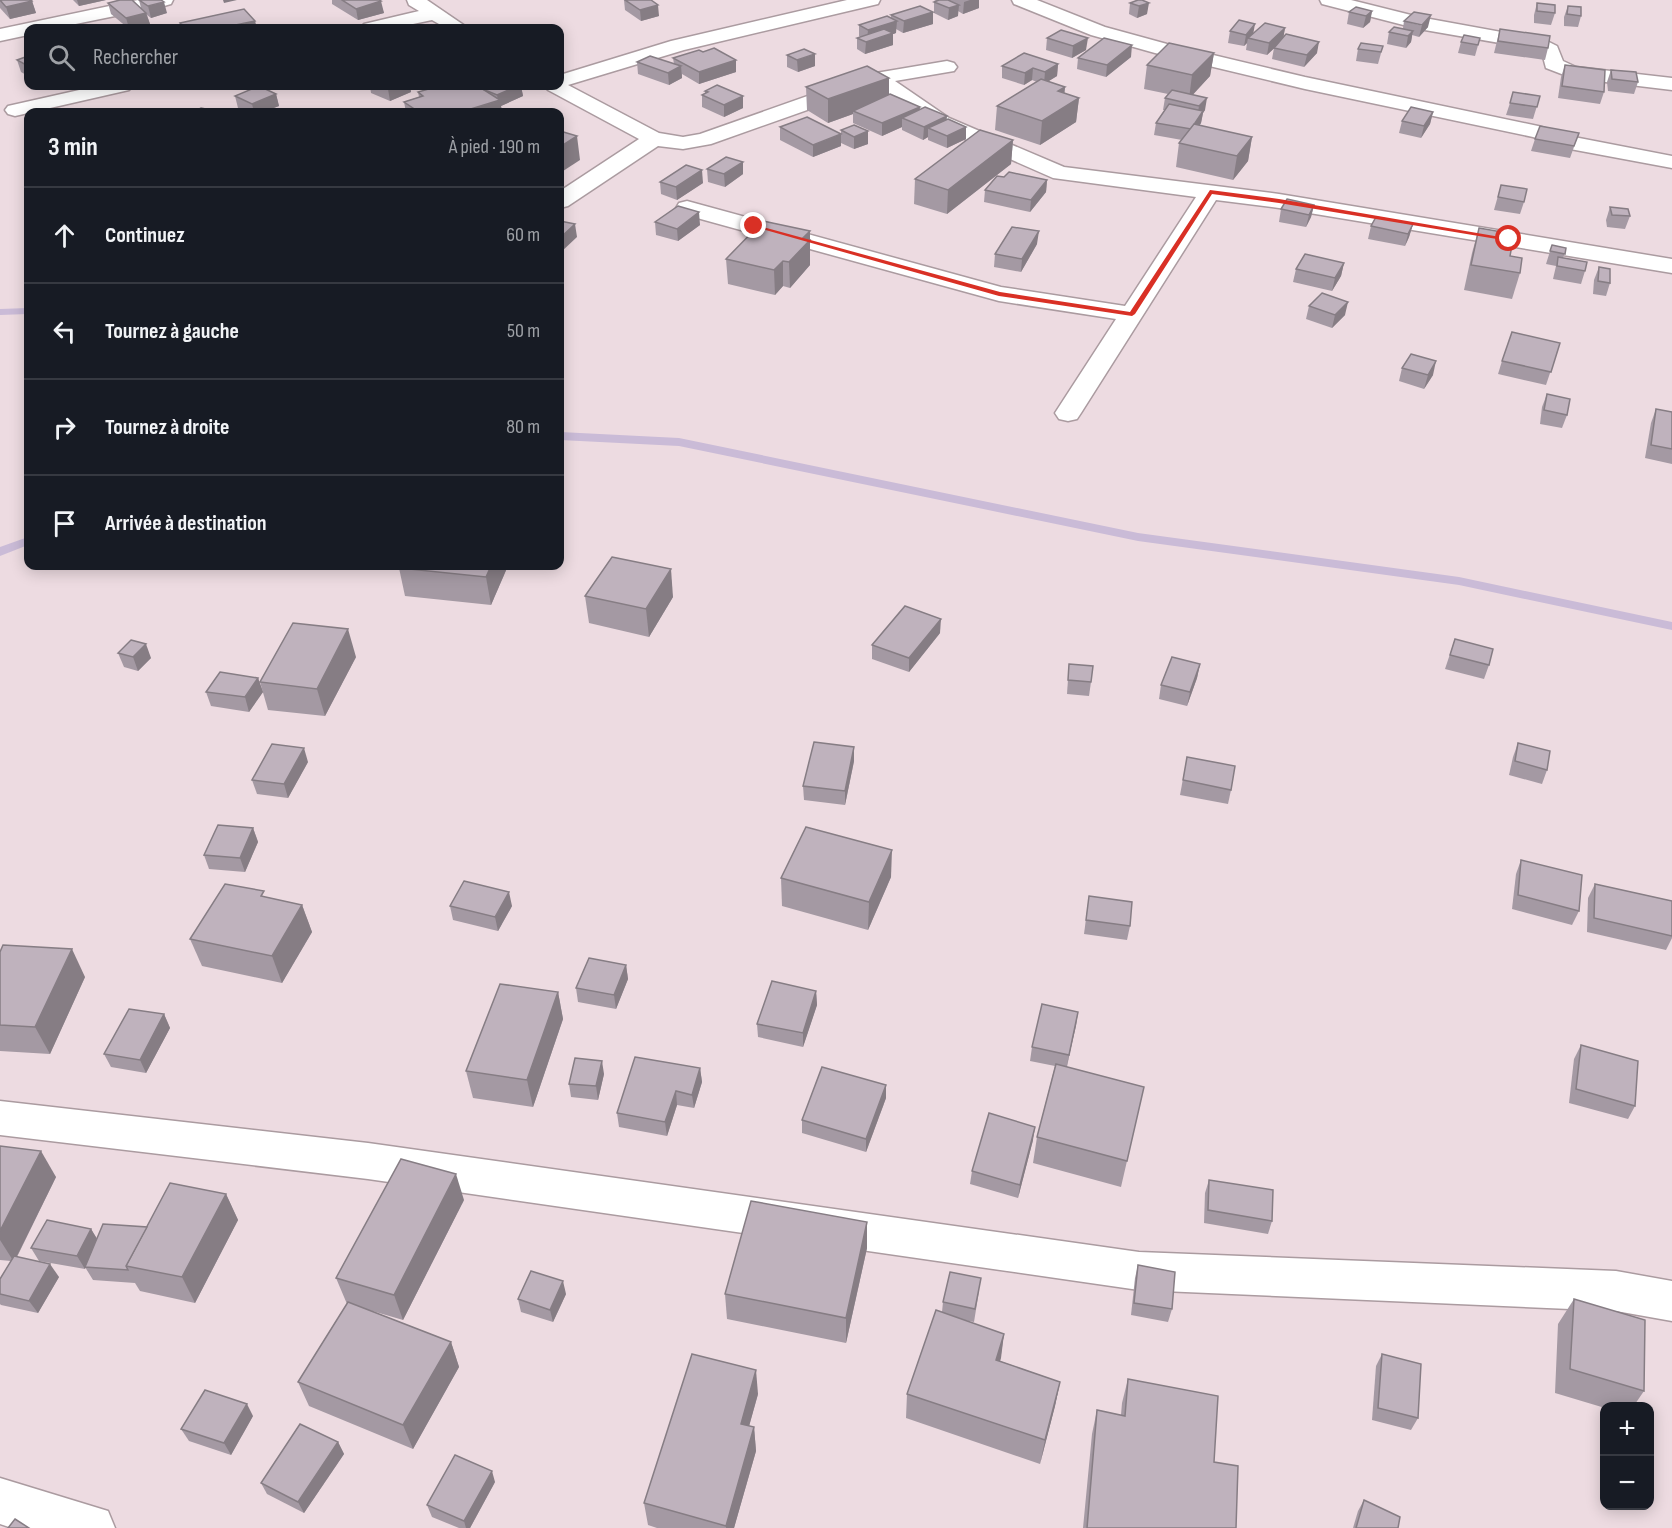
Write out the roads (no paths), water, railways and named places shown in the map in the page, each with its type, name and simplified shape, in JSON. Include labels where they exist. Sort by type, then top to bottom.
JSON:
[{"type":"street","points":[[53,24],[164,0]]},
{"type":"street","points":[[415,0],[451,24]]},
{"type":"street","points":[[564,80],[678,45],[871,0]]},
{"type":"street","points":[[1021,0],[1098,31],[1162,49],[1305,83],[1538,132],[1570,143],[1672,162]]},
{"type":"street","points":[[1329,0],[1419,23],[1538,44],[1549,48],[1553,54],[1553,64],[1572,72],[1672,84]]},
{"type":"street","points":[[388,24],[433,14]]},
{"type":"street","points":[[0,35],[24,30]]},
{"type":"street","points":[[562,90],[654,139],[683,143],[704,140],[877,78],[947,67]]},
{"type":"street","points":[[877,78],[942,122],[1041,166],[1061,172],[1279,201],[1672,266]]},
{"type":"street","points":[[15,110],[104,90]]},
{"type":"street","points":[[564,198],[654,139]]},
{"type":"street","points":[[1068,413],[1210,192]]},
{"type":"street","points":[[687,207],[999,294],[1132,314]]},
{"type":"street","points":[[0,1118],[368,1161],[1138,1271],[1616,1291],[1672,1301]]},
{"type":"street","points":[[0,1502],[91,1528]]},
{"type":"waterway","points":[[0,312],[24,311]]},
{"type":"waterway","points":[[564,436],[679,442],[1138,537],[1459,581],[1672,626]]},
{"type":"waterway","points":[[0,552],[24,543]]}]
